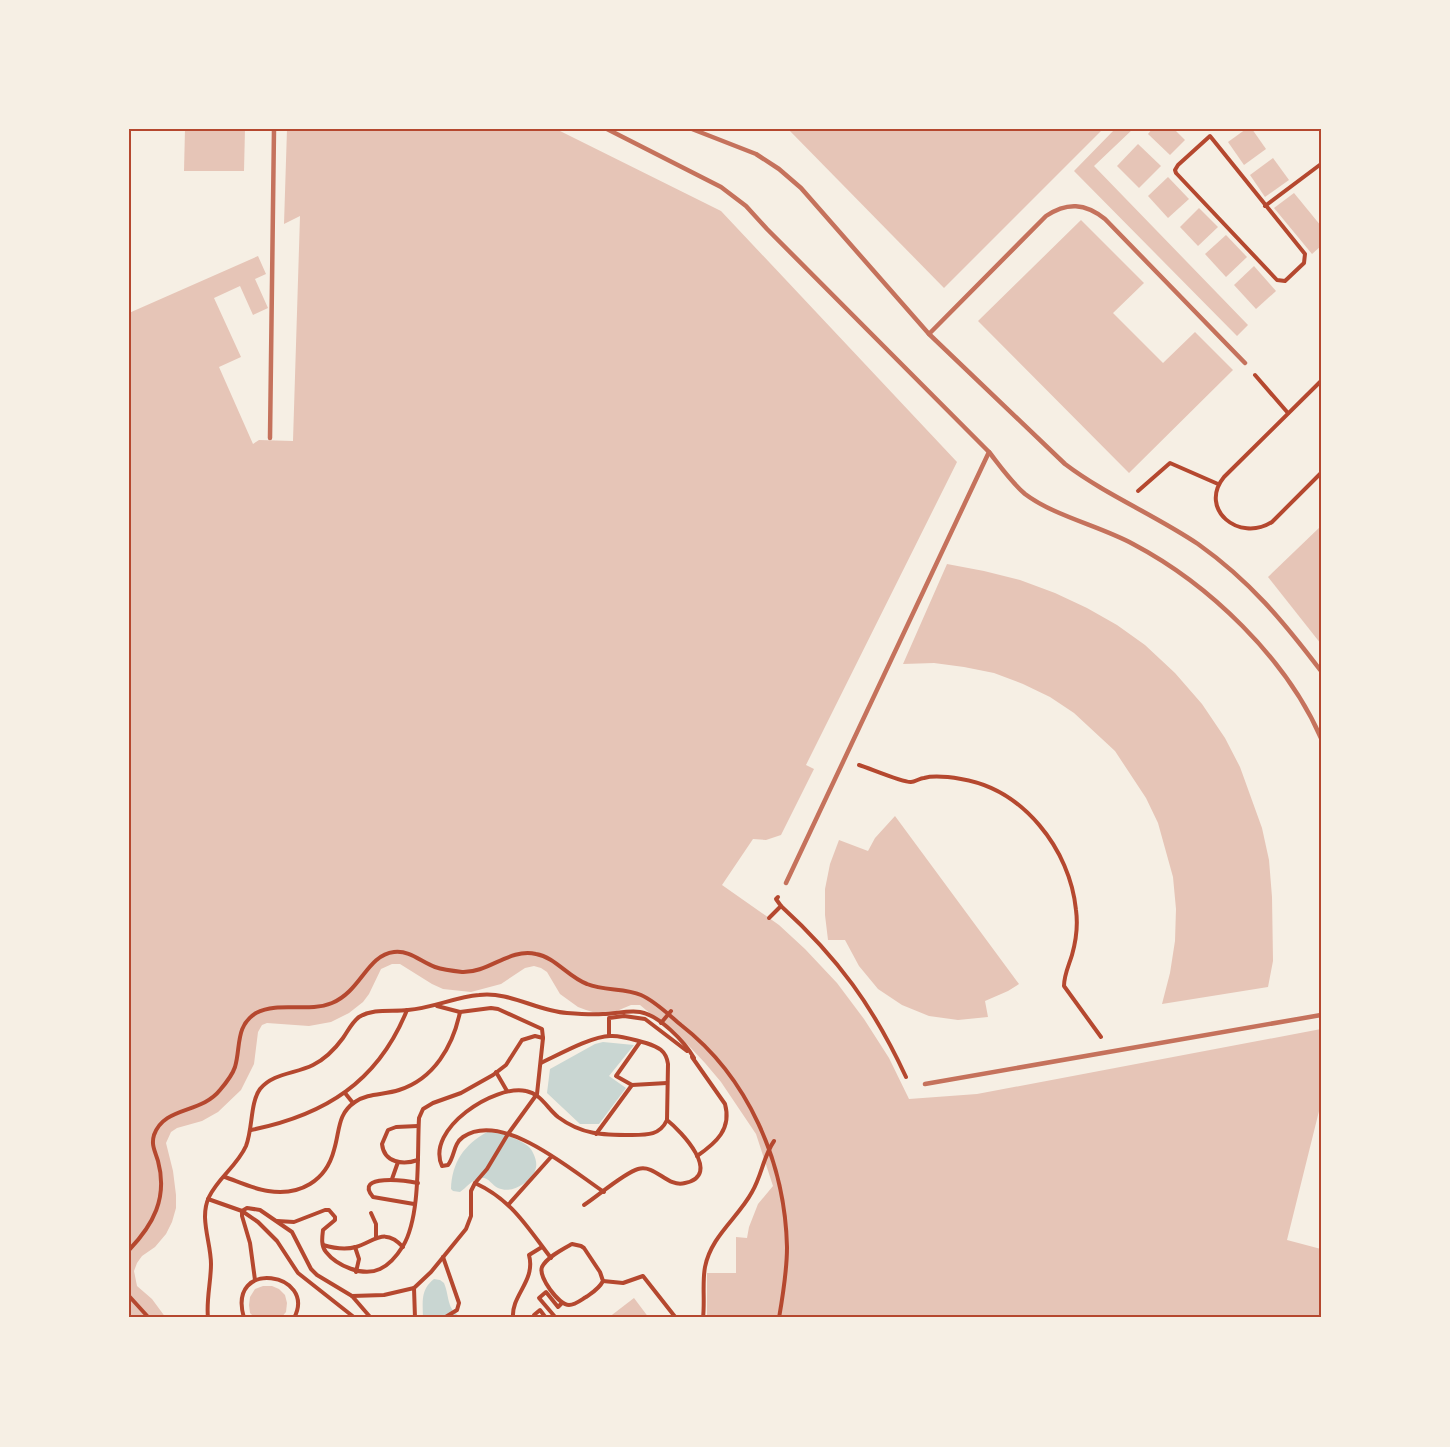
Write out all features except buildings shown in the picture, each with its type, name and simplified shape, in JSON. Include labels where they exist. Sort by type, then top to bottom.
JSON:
[{"type":"lane","points":[[270,438],[274,129]]},
{"type":"lane","points":[[607,129],[722,187],[746,206],[989,452],[1015,484],[1036,501],[1131,543],[1166,562],[1199,585],[1228,612],[1274,663],[1298,696],[1321,738]]},
{"type":"lane","points":[[692,129],[756,154],[780,169],[801,188],[929,334],[1065,464],[1087,481],[1196,543],[1228,567],[1286,624],[1321,671]]},
{"type":"lane","points":[[929,334],[1046,216],[1069,205],[1083,206],[1095,210],[1105,219],[1245,363]]},
{"type":"lane","points":[[786,883],[989,452]]},
{"type":"lane","points":[[925,1084],[1321,1015]]},
{"type":"path","points":[[1206,129],[1306,257],[1285,281],[1277,280],[1176,173],[1178,165],[1210,135]]},
{"type":"path","points":[[1265,207],[1321,164]]},
{"type":"path","points":[[1245,363],[1288,413]]},
{"type":"path","points":[[1321,381],[1218,484],[1218,509],[1235,527],[1262,528],[1272,522],[1321,473]]},
{"type":"path","points":[[1127,502],[1170,463],[1218,484]]},
{"type":"path","points":[[844,760],[911,783],[925,777],[944,777],[981,784],[1018,804],[1036,820],[1060,855],[1073,892],[1076,931],[1073,952],[1064,977],[1065,990],[1112,1052]]},
{"type":"path","points":[[786,883],[776,899],[821,944],[856,987],[886,1035],[906,1077]]},
{"type":"path","points":[[769,918],[781,906]]},
{"type":"path","points":[[129,1250],[149,1228],[157,1211],[161,1194],[158,1162],[152,1147],[157,1129],[170,1115],[204,1104],[218,1094],[234,1068],[238,1054],[238,1039],[247,1021],[265,1010],[305,1008],[332,1003],[354,989],[375,960],[384,955],[403,952],[434,966],[466,972],[483,970],[517,954],[538,954],[548,958],[577,980],[595,987],[643,995],[698,1038],[720,1063],[757,1119],[773,1158],[783,1205],[787,1248],[779,1318]]},
{"type":"path","points":[[208,1318],[207,1303],[211,1265],[205,1221],[208,1199],[215,1187],[237,1162],[251,1130],[254,1102],[258,1092],[276,1077],[301,1070],[326,1057],[357,1018],[365,1014],[379,1010],[407,1010],[436,1006],[480,994],[495,994],[564,1013],[600,1015],[641,1012],[661,1023],[681,1041],[724,1104],[727,1112],[725,1126],[717,1141],[697,1156]]},
{"type":"path","points":[[352,1296],[384,1295],[414,1288],[436,1266],[469,1222],[471,1191],[537,1094],[542,1029],[490,1008],[460,1012],[436,1006]]},
{"type":"path","points":[[251,1130],[277,1125],[302,1116],[345,1093],[379,1062],[395,1037],[407,1010]]},
{"type":"path","points":[[661,1023],[671,1011]]},
{"type":"path","points":[[225,1177],[265,1191],[278,1192],[302,1188],[316,1180],[327,1170],[335,1149],[340,1120],[353,1103],[362,1097],[399,1090],[422,1078],[448,1049],[456,1031],[460,1012]]},
{"type":"path","points":[[609,1035],[609,1018],[636,1016],[654,1024],[694,1058]]},
{"type":"path","points":[[541,1063],[594,1039],[609,1035],[655,1046],[664,1053],[668,1064],[667,1119],[660,1131],[653,1134],[596,1134],[570,1124],[557,1116],[537,1094],[518,1090],[507,1091],[497,1094],[470,1110],[450,1127],[439,1151],[440,1163],[442,1166],[448,1165],[456,1144],[473,1132],[486,1130],[509,1133],[521,1137],[604,1192]]},
{"type":"path","points":[[277,1221],[294,1222],[329,1210],[335,1220],[323,1230],[322,1245],[326,1253],[356,1272],[379,1270],[386,1266],[403,1246],[408,1234],[418,1183],[418,1126],[423,1109],[432,1103],[478,1085],[506,1065],[522,1040],[535,1036],[543,1038]]},
{"type":"path","points":[[640,1042],[616,1076],[632,1085],[667,1083]]},
{"type":"path","points":[[496,1072],[507,1091]]},
{"type":"path","points":[[596,1134],[632,1085]]},
{"type":"path","points":[[345,1093],[353,1103]]},
{"type":"path","points":[[584,1205],[641,1168],[651,1170],[674,1184],[690,1182],[696,1178],[699,1171],[697,1156],[681,1130],[667,1119]]},
{"type":"path","points":[[418,1126],[396,1127],[388,1130],[382,1144],[382,1149],[386,1154],[398,1162],[408,1163],[418,1160]]},
{"type":"path","points":[[703,1318],[704,1275],[709,1256],[716,1241],[751,1195],[760,1176],[765,1155],[774,1141]]},
{"type":"path","points":[[510,1204],[551,1157]]},
{"type":"path","points":[[392,1179],[398,1162]]},
{"type":"path","points":[[414,1204],[373,1197],[370,1187],[373,1182],[392,1179],[418,1183]]},
{"type":"path","points":[[477,1182],[510,1204],[551,1258]]},
{"type":"path","points":[[208,1199],[242,1211],[258,1222],[277,1241],[286,1257],[309,1283],[355,1318]]},
{"type":"path","points":[[242,1211],[254,1208],[292,1232],[306,1262],[317,1275],[352,1296],[371,1318]]},
{"type":"path","points":[[242,1211],[250,1243],[255,1280]]},
{"type":"path","points":[[371,1213],[376,1224],[376,1237]]},
{"type":"path","points":[[322,1245],[334,1248],[355,1247],[376,1237],[385,1236],[403,1246]]},
{"type":"path","points":[[562,1304],[542,1277],[542,1266],[572,1244],[581,1246],[600,1272],[603,1281]]},
{"type":"path","points":[[513,1318],[513,1306],[527,1283],[529,1255],[542,1246]]},
{"type":"path","points":[[355,1247],[359,1259],[356,1272]]},
{"type":"path","points":[[443,1257],[459,1303],[459,1307],[444,1318]]},
{"type":"path","points":[[603,1281],[622,1283],[643,1276],[676,1318]]},
{"type":"path","points":[[244,1318],[241,1308],[242,1297],[247,1287],[255,1280],[266,1277],[277,1278],[287,1283],[294,1291],[297,1302],[297,1313],[294,1318]]},
{"type":"path","points":[[556,1318],[539,1298],[546,1292],[558,1307],[562,1304],[573,1305],[597,1290],[603,1281]]},
{"type":"path","points":[[414,1288],[415,1318]]},
{"type":"path","points":[[129,1296],[149,1318]]},
{"type":"path","points":[[537,1318],[534,1315],[540,1310],[546,1318]]},
{"type":"shaded area","points":[[603,1042],[634,1045],[609,1076],[626,1088],[599,1124],[580,1124],[547,1093],[550,1069],[595,1044]]},
{"type":"shaded area","points":[[487,1132],[507,1135],[528,1146],[536,1160],[534,1173],[527,1181],[513,1189],[503,1190],[488,1179],[479,1178],[460,1192],[453,1191],[451,1189],[452,1179],[461,1155]]},
{"type":"shaded area","points":[[434,1279],[444,1283],[455,1313],[466,1318],[423,1318],[424,1292]]}]
